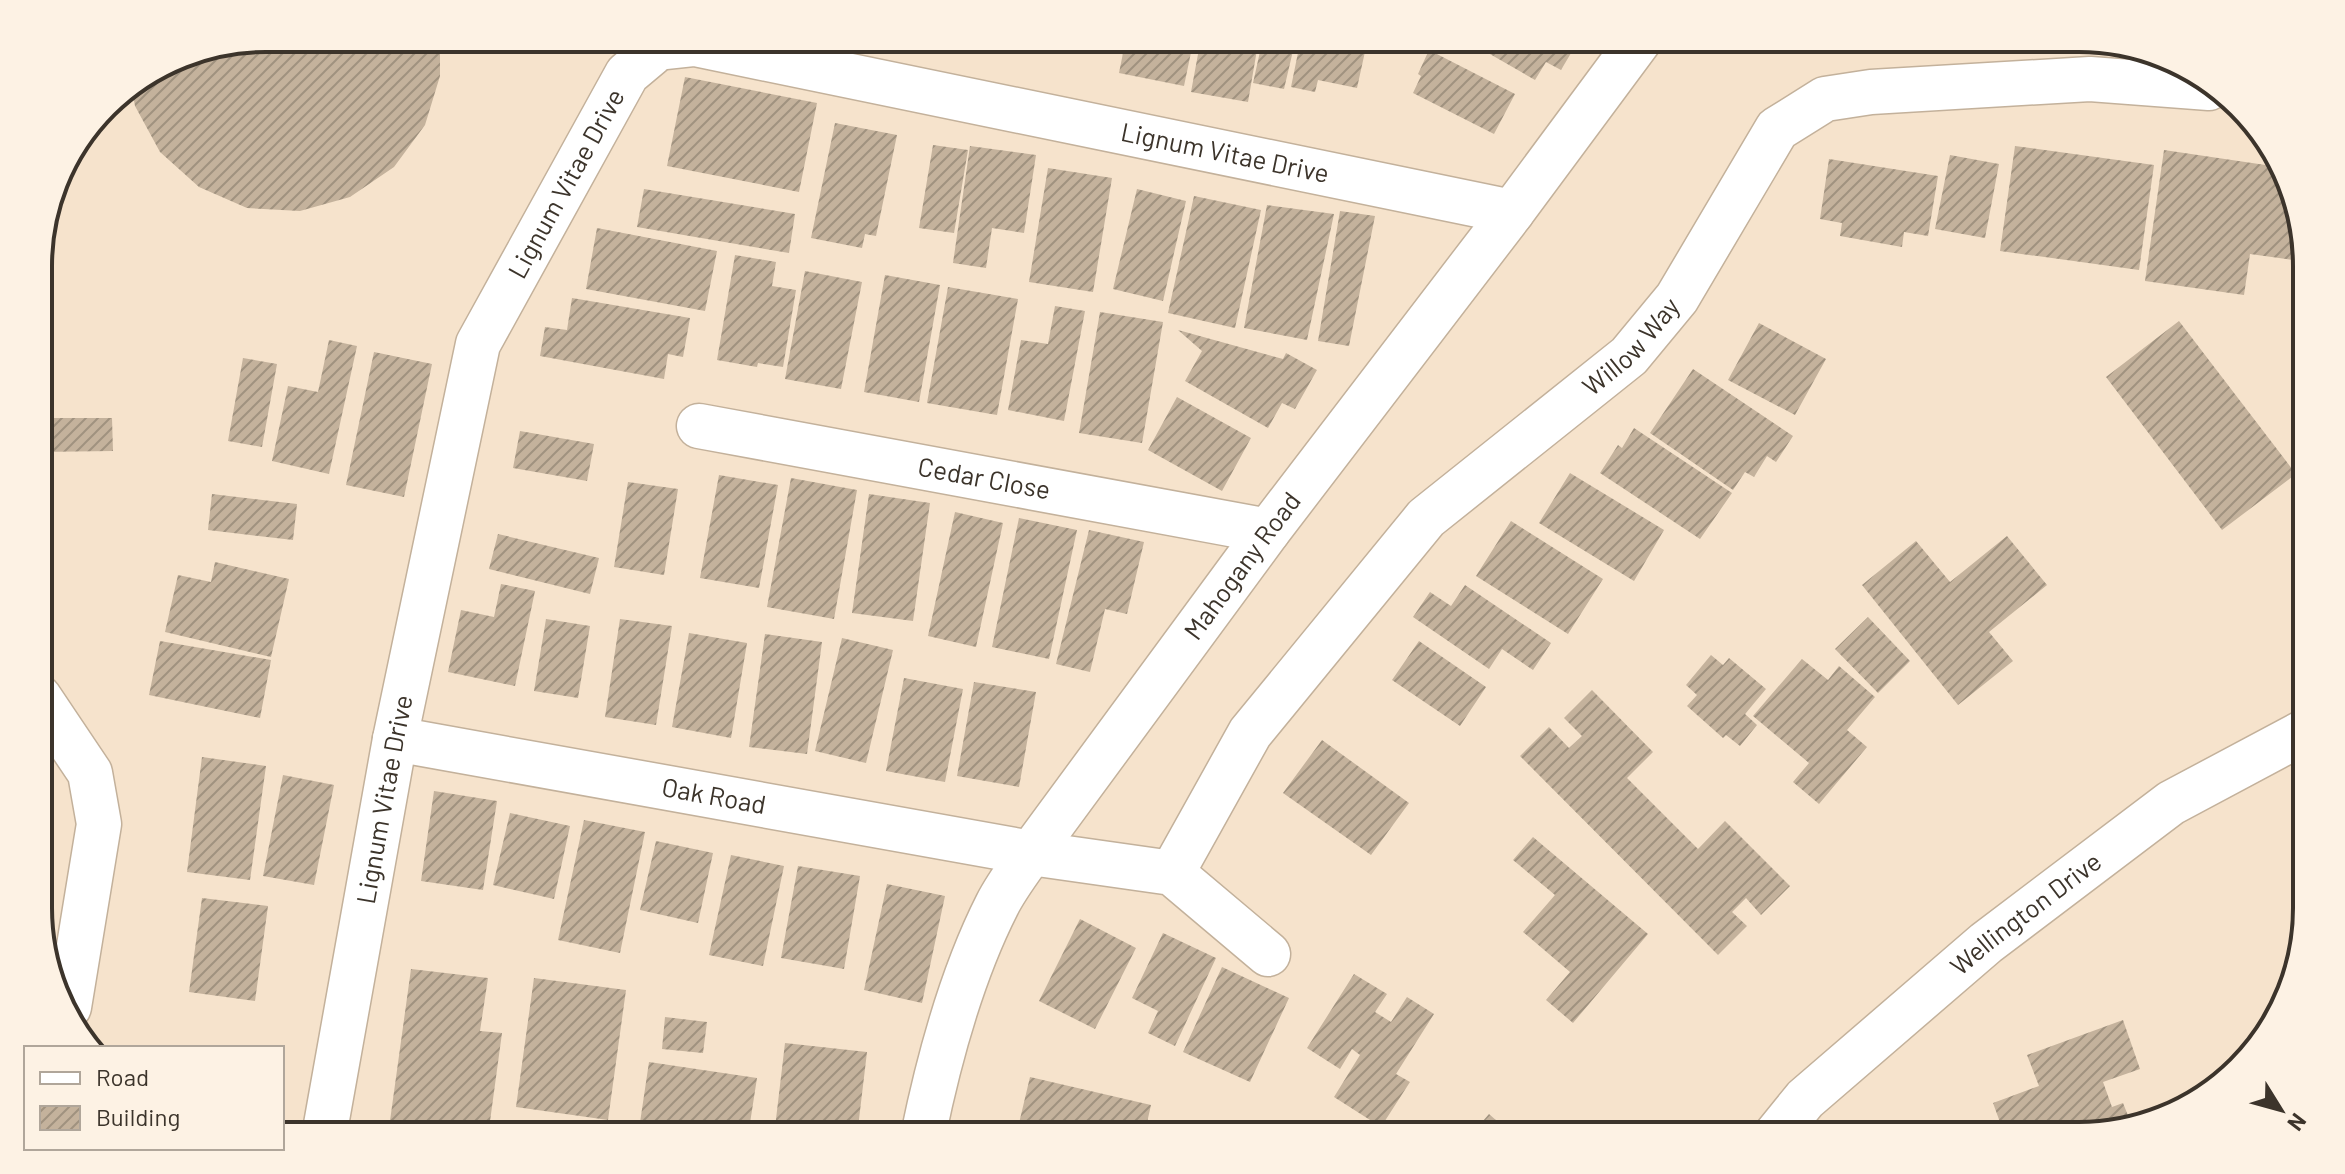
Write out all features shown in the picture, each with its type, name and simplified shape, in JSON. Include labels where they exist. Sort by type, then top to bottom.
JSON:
[{"type":"street","name":"Lignum Vitae Drive","points":[[327,1122],[395,739],[478,344],[627,74],[653,52]]},
{"type":"street","name":"Lignum Vitae Drive","points":[[734,52],[1512,212]]},
{"type":"street","name":"Mahogany Road","points":[[926,1122],[933,1084],[971,963],[998,903],[1031,853],[1268,531],[1631,52]]},
{"type":"street","name":"Willow Way","points":[[1172,873],[1250,733],[1426,518],[1629,356],[1677,298],[1777,129],[1825,99],[1871,92],[2090,79],[2196,87]]},
{"type":"street","name":"Cedar Close","points":[[699,426],[1268,531]]},
{"type":"street","points":[[52,716],[90,773],[99,824],[71,996]]},
{"type":"street","name":"Wellington Drive","points":[[1786,1122],[1805,1099],[1986,943],[2171,803],[2293,738]]},
{"type":"street","name":"Oak Road","points":[[395,739],[1031,853]]},
{"type":"street","points":[[1031,853],[1172,873],[1268,954]]},
{"type":"building","points":[[440,52],[440,76],[425,125],[394,167],[350,197],[300,211],[247,208],[199,187],[160,152],[134,98],[171,74],[197,63],[238,54]]},
{"type":"building","points":[[1123,52],[1191,52],[1184,86],[1119,73]]},
{"type":"building","points":[[1198,52],[1257,52],[1248,102],[1191,92]]},
{"type":"building","points":[[1260,52],[1293,52],[1284,89],[1253,83]]},
{"type":"building","points":[[1298,52],[1365,52],[1357,88],[1318,80],[1315,92],[1291,87]]},
{"type":"building","points":[[1428,52],[1433,52],[1515,94],[1494,134],[1413,93],[1421,76],[1418,74]]},
{"type":"building","points":[[1486,52],[1572,52],[1561,70],[1546,62],[1535,80]]},
{"type":"building","points":[[685,77],[817,103],[799,192],[667,166]]},
{"type":"building","points":[[835,123],[897,135],[876,236],[865,234],[862,248],[811,238]]},
{"type":"building","points":[[933,145],[968,150],[954,233],[919,228]]},
{"type":"building","points":[[970,146],[1036,155],[1024,233],[992,228],[986,268],[953,263]]},
{"type":"building","points":[[2015,146],[2154,165],[2139,270],[2000,251]]},
{"type":"building","points":[[2164,150],[2268,165],[2286,211],[2293,260],[2250,254],[2244,295],[2145,281]]},
{"type":"building","points":[[1950,155],[1999,164],[1985,238],[1935,229]]},
{"type":"building","points":[[1829,159],[1938,176],[1928,236],[1904,232],[1902,247],[1840,236],[1842,223],[1820,219]]},
{"type":"building","points":[[1048,168],[1112,178],[1093,292],[1029,282]]},
{"type":"building","points":[[644,189],[795,214],[789,253],[637,227]]},
{"type":"building","points":[[1137,189],[1186,201],[1163,301],[1113,289]]},
{"type":"building","points":[[1194,196],[1261,210],[1235,328],[1168,313]]},
{"type":"building","points":[[1267,205],[1334,214],[1307,340],[1244,328]]},
{"type":"building","points":[[1340,211],[1375,216],[1349,346],[1318,341]]},
{"type":"building","points":[[597,228],[717,251],[705,311],[586,289]]},
{"type":"building","points":[[735,255],[776,262],[772,286],[796,290],[783,367],[758,363],[757,367],[717,360]]},
{"type":"building","points":[[805,271],[862,282],[841,389],[785,379]]},
{"type":"building","points":[[885,275],[940,285],[919,402],[864,392]]},
{"type":"building","points":[[948,287],[1018,299],[997,415],[927,403]]},
{"type":"building","points":[[572,298],[690,318],[683,357],[668,354],[664,379],[540,356],[545,327],[567,330]]},
{"type":"building","points":[[1055,306],[1085,311],[1064,421],[1008,410],[1021,340],[1048,344]]},
{"type":"building","points":[[1100,312],[1163,322],[1142,443],[1079,433]]},
{"type":"building","points":[[2179,321],[2293,470],[2293,476],[2222,530],[2106,377]]},
{"type":"building","points":[[1759,323],[1826,359],[1795,415],[1728,380]]},
{"type":"building","points":[[1178,330],[1283,359],[1286,353],[1317,370],[1295,409],[1282,403],[1268,428],[1185,381],[1202,351]]},
{"type":"building","points":[[329,340],[357,346],[329,474],[272,461],[288,386],[318,392]]},
{"type":"building","points":[[374,352],[432,364],[404,497],[346,485]]},
{"type":"building","points":[[243,358],[277,364],[262,447],[228,441]]},
{"type":"building","points":[[1693,369],[1793,436],[1776,462],[1767,456],[1754,477],[1745,472],[1733,490],[1650,433]]},
{"type":"building","points":[[1177,397],[1251,438],[1222,491],[1148,450]]},
{"type":"building","points":[[52,418],[112,418],[113,451],[52,452]]},
{"type":"building","points":[[1634,428],[1732,493],[1700,539],[1600,473],[1618,445],[1622,448]]},
{"type":"building","points":[[520,431],[594,444],[587,481],[513,468]]},
{"type":"building","points":[[1570,473],[1664,530],[1634,581],[1539,523]]},
{"type":"building","points":[[719,475],[778,485],[759,588],[700,578]]},
{"type":"building","points":[[791,478],[857,490],[834,619],[767,607]]},
{"type":"building","points":[[628,482],[678,489],[664,575],[614,567]]},
{"type":"building","points":[[212,494],[297,504],[293,540],[208,530]]},
{"type":"building","points":[[869,494],[930,503],[913,621],[852,613]]},
{"type":"building","points":[[955,512],[1003,523],[976,647],[928,636]]},
{"type":"building","points":[[1019,518],[1077,530],[1049,659],[992,647]]},
{"type":"building","points":[[1511,521],[1603,579],[1568,634],[1476,576]]},
{"type":"building","points":[[1089,530],[1144,542],[1127,614],[1105,609],[1090,672],[1056,664]]},
{"type":"building","points":[[498,534],[599,558],[590,594],[489,569]]},
{"type":"building","points":[[2007,536],[2047,585],[1989,632],[2013,661],[1958,705],[1862,585],[1916,541],[1950,582]]},
{"type":"building","points":[[215,562],[289,579],[271,657],[165,632],[178,575],[211,582]]},
{"type":"building","points":[[501,584],[535,591],[515,686],[448,672],[461,610],[494,617]]},
{"type":"building","points":[[1465,585],[1551,643],[1533,670],[1502,649],[1489,669],[1413,617],[1430,592],[1451,606]]},
{"type":"building","points":[[1868,617],[1910,661],[1878,693],[1835,649]]},
{"type":"building","points":[[546,619],[590,626],[578,698],[534,691]]},
{"type":"building","points":[[620,619],[672,626],[656,725],[605,717]]},
{"type":"building","points":[[689,633],[747,643],[731,738],[672,727]]},
{"type":"building","points":[[765,634],[822,642],[807,754],[749,747]]},
{"type":"building","points":[[842,638],[893,650],[866,763],[815,751]]},
{"type":"building","points":[[160,641],[271,660],[260,718],[149,695]]},
{"type":"building","points":[[1419,641],[1486,687],[1460,726],[1392,680]]},
{"type":"building","points":[[1711,655],[1723,665],[1729,658],[1766,689],[1745,714],[1757,725],[1740,746],[1726,735],[1723,738],[1687,706],[1697,695],[1686,685]]},
{"type":"building","points":[[1802,659],[1828,680],[1839,666],[1875,697],[1847,730],[1867,747],[1819,804],[1793,782],[1809,763],[1753,716]]},
{"type":"building","points":[[904,678],[963,689],[945,782],[886,771]]},
{"type":"building","points":[[974,682],[1036,692],[1019,787],[957,776]]},
{"type":"building","points":[[1592,690],[1653,752],[1627,778],[1698,849],[1725,821],[1790,886],[1761,915],[1746,898],[1732,912],[1747,926],[1718,955],[1520,756],[1549,727],[1569,748],[1582,736],[1564,718]]},
{"type":"building","points":[[1322,740],[1409,803],[1371,855],[1283,793]]},
{"type":"building","points":[[202,757],[266,766],[250,880],[187,872]]},
{"type":"building","points":[[283,775],[334,785],[314,885],[263,876]]},
{"type":"building","points":[[434,791],[497,801],[483,890],[421,881]]},
{"type":"building","points":[[510,813],[570,826],[554,899],[493,885]]},
{"type":"building","points":[[584,820],[645,832],[620,953],[558,940]]},
{"type":"building","points":[[1533,837],[1648,934],[1573,1023],[1546,1000],[1570,972],[1523,932],[1555,895],[1513,860]]},
{"type":"building","points":[[656,841],[713,853],[698,923],[640,910]]},
{"type":"building","points":[[731,855],[784,866],[763,966],[709,955]]},
{"type":"building","points":[[798,866],[860,876],[844,969],[781,958]]},
{"type":"building","points":[[887,884],[945,896],[922,1003],[864,990]]},
{"type":"building","points":[[202,898],[268,906],[255,1001],[189,992]]},
{"type":"building","points":[[1080,919],[1136,948],[1095,1029],[1039,1001]]},
{"type":"building","points":[[1163,933],[1216,958],[1175,1046],[1148,1033],[1158,1011],[1132,998]]},
{"type":"building","points":[[1222,967],[1289,998],[1250,1082],[1183,1052]]},
{"type":"building","points":[[411,969],[488,978],[480,1031],[502,1033],[490,1122],[390,1122]]},
{"type":"building","points":[[1354,974],[1387,994],[1375,1012],[1391,1022],[1407,997],[1434,1014],[1396,1074],[1410,1082],[1384,1122],[1373,1122],[1334,1097],[1360,1055],[1352,1049],[1340,1069],[1307,1048]]},
{"type":"building","points":[[534,978],[626,990],[608,1120],[516,1107]]},
{"type":"building","points":[[665,1017],[707,1022],[703,1053],[662,1049]]},
{"type":"building","points":[[2123,1020],[2140,1069],[2103,1082],[2112,1107],[2123,1103],[2128,1116],[2093,1122],[2000,1122],[1993,1103],[2039,1086],[2027,1055]]},
{"type":"building","points":[[785,1043],[867,1052],[859,1122],[776,1122]]},
{"type":"building","points":[[649,1062],[757,1078],[750,1122],[640,1122]]},
{"type":"building","points":[[1030,1077],[1151,1105],[1147,1122],[1019,1122]]},
{"type":"building","points":[[1489,1114],[1498,1122],[1482,1122]]}]
